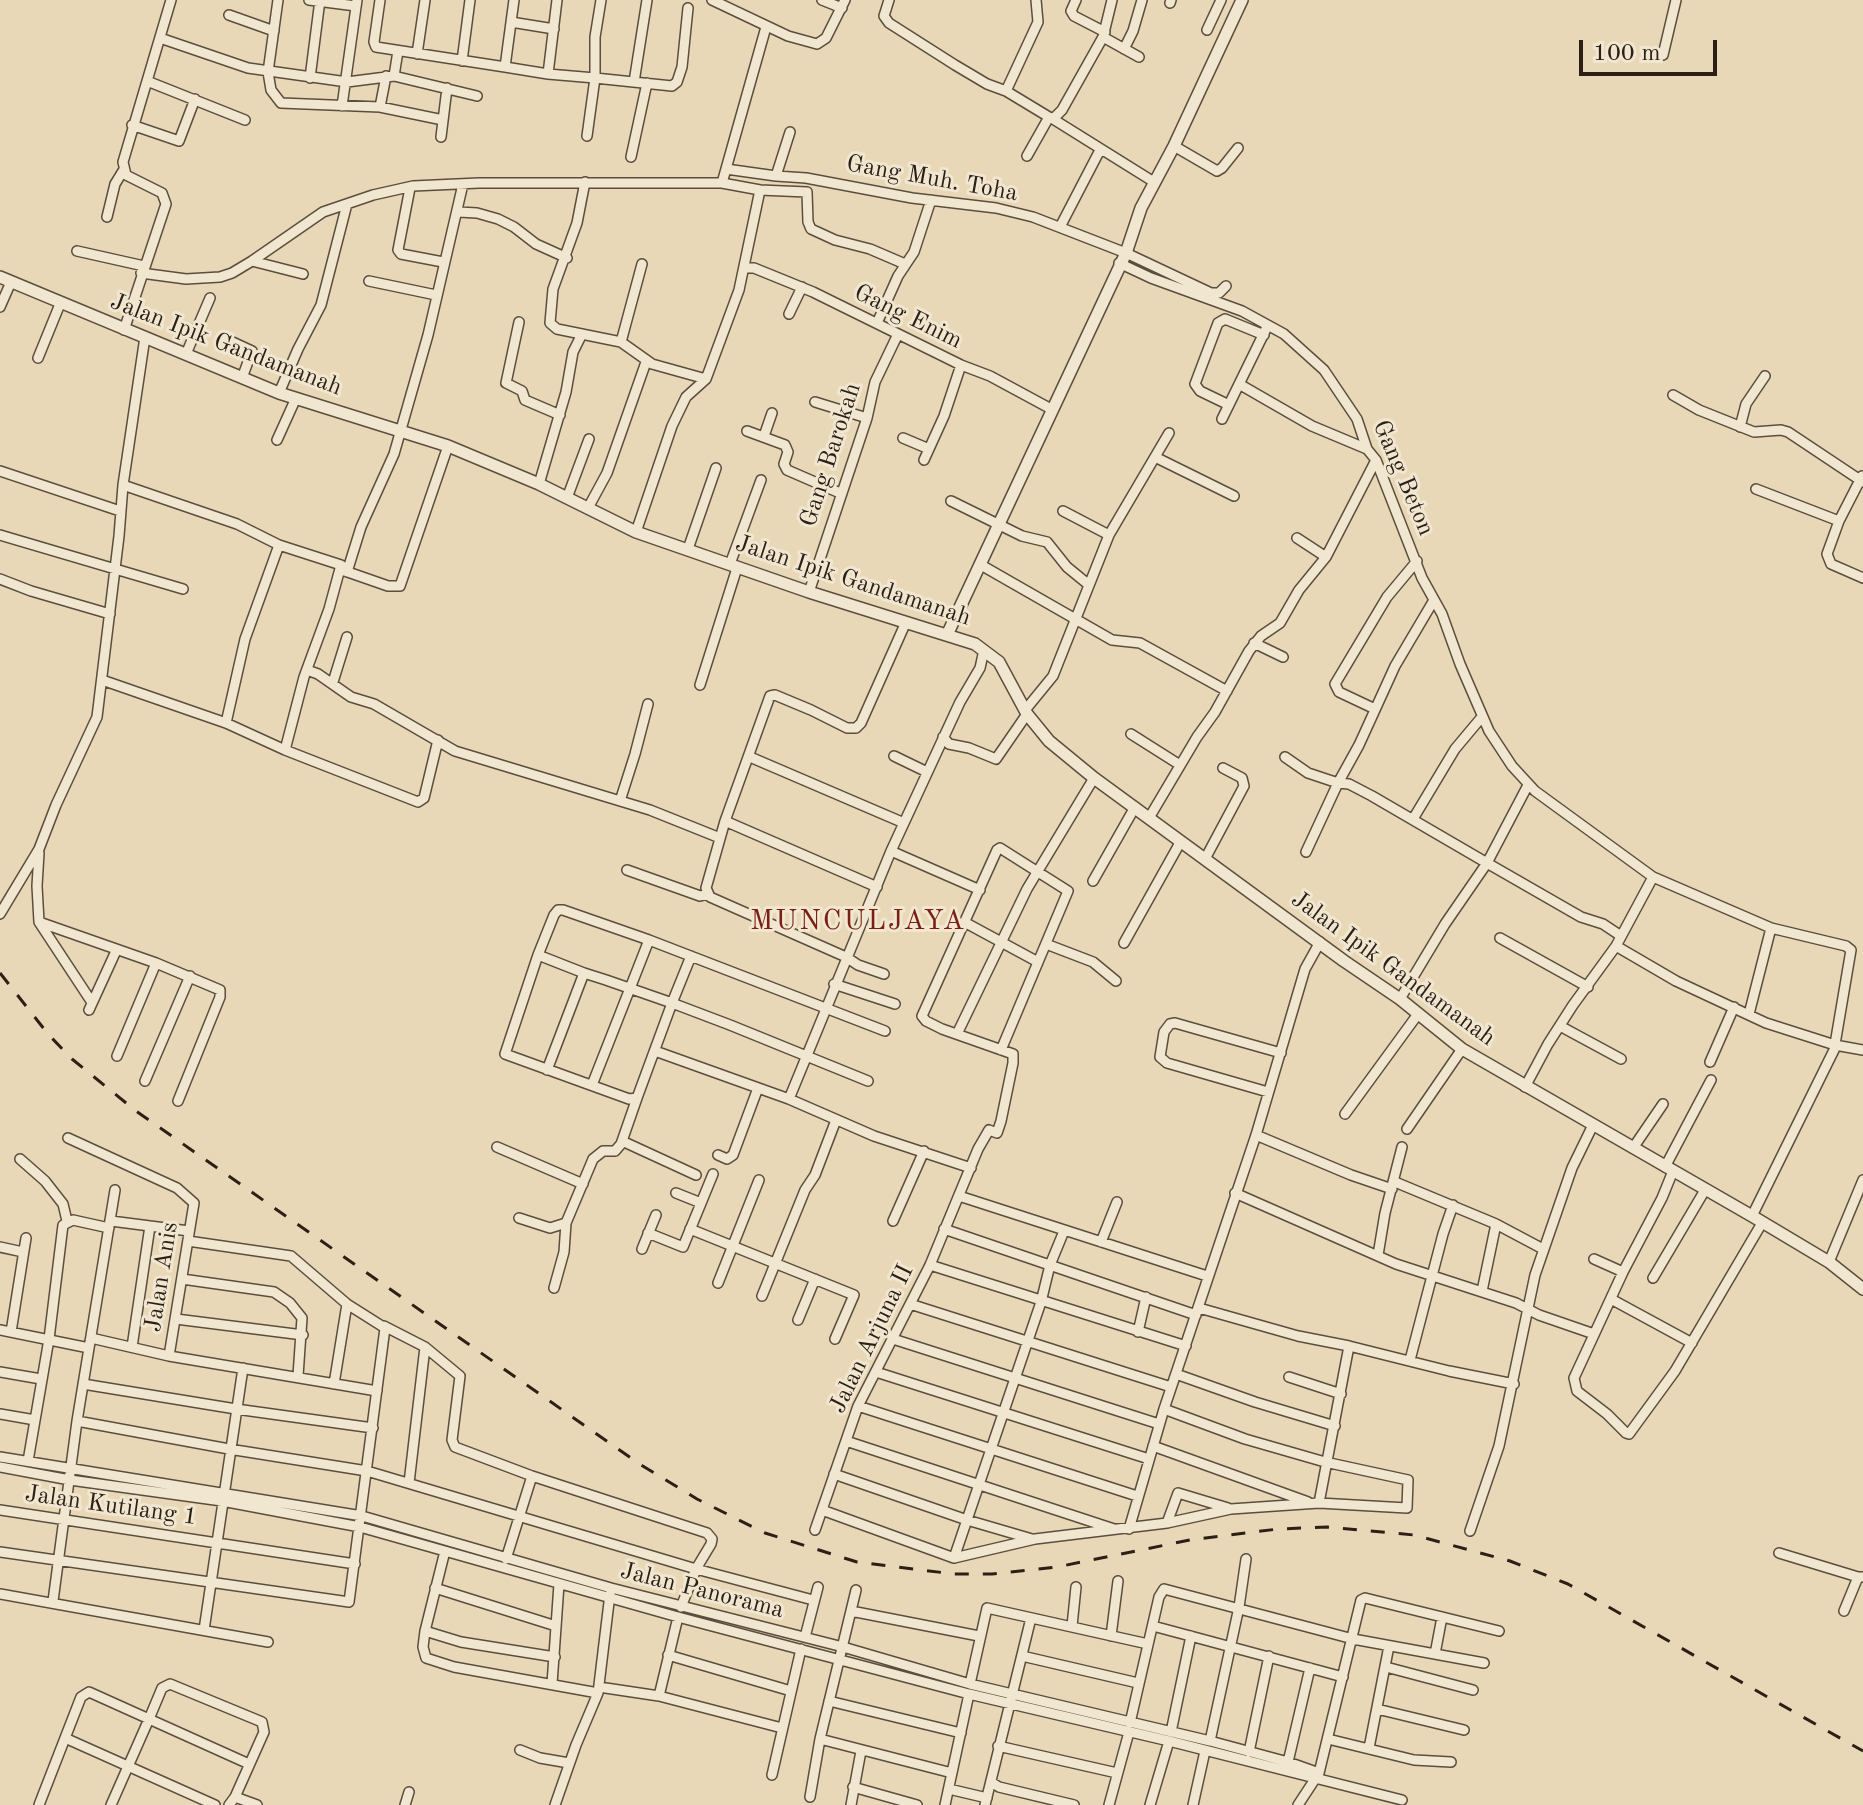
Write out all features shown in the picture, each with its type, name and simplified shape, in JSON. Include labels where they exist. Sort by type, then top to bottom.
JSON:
[{"type":"street","points":[[107,217],[171,0]]},
{"type":"street","points":[[278,0],[268,72],[271,90],[281,103],[380,107],[443,120]]},
{"type":"street","points":[[309,0],[357,3],[342,106]]},
{"type":"street","points":[[310,78],[320,0]]},
{"type":"street","points":[[380,0],[374,42],[381,49],[548,74],[672,86],[680,78],[688,8]]},
{"type":"street","points":[[417,54],[425,0]]},
{"type":"street","points":[[462,61],[470,0]]},
{"type":"street","points":[[505,67],[514,0]]},
{"type":"street","points":[[548,74],[557,0]]},
{"type":"street","points":[[587,136],[601,0]]},
{"type":"street","points":[[634,82],[647,0]]},
{"type":"street","points":[[712,0],[726,3],[766,27],[796,39],[821,44],[844,4],[822,0]]},
{"type":"street","points":[[889,0],[884,16],[889,23],[1154,182]]},
{"type":"street","points":[[1006,91],[1038,22],[1036,0]]},
{"type":"street","points":[[1076,0],[1071,11],[1074,16],[1139,57]]},
{"type":"street","points":[[1027,156],[1051,118],[1062,110],[1104,35],[1112,0]]},
{"type":"street","points":[[1124,49],[1142,0]]},
{"type":"street","points":[[1207,30],[1221,0]]},
{"type":"street","points":[[947,635],[1053,410],[1154,182],[1242,0]]},
{"type":"street","points":[[1663,55],[1676,0]]},
{"type":"street","points":[[229,15],[274,31]]},
{"type":"street","points":[[511,22],[554,29]]},
{"type":"street","points":[[724,175],[766,27]]},
{"type":"street","points":[[160,38],[268,72],[347,82],[390,76],[477,96]]},
{"type":"street","points":[[380,107],[398,51]]},
{"type":"street","points":[[147,81],[245,120]]},
{"type":"street","points":[[631,157],[647,83]]},
{"type":"street","points":[[441,137],[447,88]]},
{"type":"street","points":[[132,125],[179,141],[195,99]]},
{"type":"street","points":[[776,176],[790,132]]},
{"type":"street","points":[[1174,146],[1217,171],[1238,148]]},
{"type":"street","points":[[1060,227],[1100,150]]},
{"type":"street","points":[[123,171],[162,193],[166,200],[124,330]]},
{"type":"street","points":[[77,251],[143,270],[208,279],[232,273],[317,215],[373,195],[434,184],[585,182],[724,175],[760,190],[807,192],[811,229],[905,264]]},
{"type":"street","name":"Gang Muh. Toha","points":[[724,175],[806,178],[929,206],[996,208],[1060,227],[1122,258]]},
{"type":"street","points":[[585,182],[567,258],[553,289],[549,319],[553,327],[621,342],[646,362],[706,379]]},
{"type":"street","points":[[285,750],[307,670],[354,546],[394,454],[428,335],[443,262],[459,212],[463,184]]},
{"type":"street","points":[[410,188],[398,250],[401,254],[443,262]]},
{"type":"street","points":[[636,532],[677,415],[691,390],[706,379],[739,290],[760,190]]},
{"type":"street","points":[[279,393],[321,305],[347,204]]},
{"type":"street","points":[[877,323],[905,264],[914,252],[929,206]]},
{"type":"street","points":[[459,212],[498,219],[536,244],[567,258]]},
{"type":"street","points":[[1122,258],[1211,293],[1219,293],[1226,286]]},
{"type":"street","name":"Gang Beton","points":[[1122,258],[1181,289],[1219,300],[1298,346],[1334,382],[1357,419],[1367,449],[1376,460],[1442,614],[1481,718],[1528,785],[1653,877],[1771,928],[1846,946],[1851,950],[1835,1045]]},
{"type":"street","points":[[252,261],[303,274]]},
{"type":"street","points":[[621,342],[642,264]]},
{"type":"street","name":"Gang Enim","points":[[744,268],[754,268],[802,287],[961,365],[990,376],[1053,410]]},
{"type":"street","points":[[0,307],[5,279]]},
{"type":"street","name":"Jalan Ipik Gandamanah","points":[[5,279],[279,393],[448,446],[539,484],[636,532],[809,592],[968,641],[999,662],[1027,712],[1049,741],[1094,778],[1400,999],[1462,1049],[1829,1262],[1863,1289]]},
{"type":"street","points":[[369,281],[436,295]]},
{"type":"street","points":[[789,314],[802,287]]},
{"type":"street","points":[[186,354],[210,298]]},
{"type":"street","points":[[38,358],[60,304]]},
{"type":"street","points":[[1222,419],[1229,405],[1239,384],[1266,330],[1225,319],[1217,325],[1195,384],[1200,391],[1229,405]]},
{"type":"street","points":[[519,322],[506,383],[522,391],[525,400],[560,415]]},
{"type":"street","points":[[539,484],[560,415],[573,352],[582,334]]},
{"type":"street","name":"Gang Barokah","points":[[809,592],[867,418],[875,382],[898,334]]},
{"type":"street","points":[[1,908],[39,849],[97,717],[123,485],[145,337]]},
{"type":"street","points":[[226,339],[252,351],[242,378]]},
{"type":"street","points":[[588,508],[607,473],[646,362]]},
{"type":"street","points":[[924,460],[961,365]]},
{"type":"street","points":[[1740,427],[1746,404],[1765,376]]},
{"type":"street","points":[[1239,384],[1312,426],[1367,449]]},
{"type":"street","points":[[1673,395],[1740,427],[1761,433],[1788,432],[1862,478],[1839,521],[1827,554],[1831,564],[1863,578]]},
{"type":"street","points":[[277,440],[296,398]]},
{"type":"street","points":[[815,402],[867,418]]},
{"type":"street","points":[[764,436],[772,413]]},
{"type":"street","points":[[747,431],[787,448],[784,464],[787,470],[840,493]]},
{"type":"street","points":[[943,737],[949,744],[996,759],[1053,676],[1109,535],[1169,433]]},
{"type":"street","points":[[903,438],[929,449]]},
{"type":"street","points":[[567,498],[589,439]]},
{"type":"street","points":[[123,485],[237,524],[279,545],[339,563],[344,571],[388,586],[400,586],[448,446]]},
{"type":"street","points":[[1155,457],[1234,496]]},
{"type":"street","points":[[1149,818],[1254,643],[1280,623],[1299,590],[1326,557],[1376,460]]},
{"type":"street","points":[[688,549],[716,468]]},
{"type":"street","points":[[0,471],[120,511]]},
{"type":"street","points":[[700,685],[761,480]]},
{"type":"street","points":[[1756,489],[1839,521]]},
{"type":"street","points":[[951,501],[1029,538],[1047,542],[1067,567],[1089,585]]},
{"type":"street","points":[[1063,511],[1109,535]]},
{"type":"street","points":[[0,535],[183,589]]},
{"type":"street","points":[[1297,538],[1326,557]]},
{"type":"street","points":[[226,723],[245,639],[279,545]]},
{"type":"street","points":[[1375,709],[1339,692],[1335,684],[1387,597],[1417,561]]},
{"type":"street","points":[[981,565],[1112,640],[1140,643],[1227,691]]},
{"type":"street","points":[[0,579],[110,614]]},
{"type":"street","points":[[1306,852],[1395,666],[1434,600]]},
{"type":"street","points":[[708,894],[706,888],[725,821],[771,695],[847,728],[858,726],[906,622]]},
{"type":"street","points":[[333,682],[347,637]]},
{"type":"street","points":[[1254,643],[1283,657]]},
{"type":"street","points":[[789,1099],[891,851],[943,737],[980,668],[984,650]]},
{"type":"street","points":[[307,670],[333,682],[351,697],[374,704],[455,751],[650,810],[720,838]]},
{"type":"street","points":[[102,680],[226,723],[285,750],[418,802],[424,798],[438,740]]},
{"type":"street","points":[[620,801],[648,704]]},
{"type":"street","points":[[1413,819],[1455,749],[1481,718]]},
{"type":"street","points":[[1131,734],[1180,765]]},
{"type":"street","points":[[894,756],[927,772]]},
{"type":"street","points":[[750,757],[904,823]]},
{"type":"street","points":[[1285,757],[1308,773],[1349,784],[1581,917],[1603,924],[1621,936]]},
{"type":"street","points":[[1205,859],[1244,786],[1242,778],[1223,768]]},
{"type":"street","points":[[957,1034],[1037,872],[1094,778]]},
{"type":"street","points":[[1400,999],[1445,924],[1487,863],[1528,785]]},
{"type":"street","points":[[1093,881],[1135,807]]},
{"type":"street","points":[[725,821],[877,887]]},
{"type":"street","points":[[1124,943],[1181,841]]},
{"type":"street","points":[[1000,848],[1037,872],[1068,891],[1001,1050],[926,1021],[922,1016],[997,850],[1000,848]]},
{"type":"street","points":[[39,849],[39,922],[90,1005],[116,951]]},
{"type":"street","points":[[891,851],[980,890]]},
{"type":"street","points":[[627,870],[700,896],[708,894],[858,965],[884,974]]},
{"type":"street","points":[[1525,1087],[1560,1026],[1616,946],[1653,877]]},
{"type":"street","points":[[637,1098],[629,1099],[505,1054],[538,955],[554,915],[560,910],[649,940],[885,1031]]},
{"type":"street","points":[[39,922],[218,988],[221,993],[178,1101]]},
{"type":"street","points":[[966,923],[1038,962]]},
{"type":"street","points":[[1749,1014],[1771,928]]},
{"type":"street","points":[[1500,938],[1588,987]]},
{"type":"street","points":[[592,1085],[649,940]]},
{"type":"street","points":[[1129,1529],[1159,1424],[1256,1135],[1305,969],[1320,942]]},
{"type":"street","points":[[1046,944],[1093,962],[1116,981]]},
{"type":"street","points":[[1616,946],[1676,981],[1766,1023],[1835,1045],[1863,1050]]},
{"type":"street","points":[[538,955],[672,1003],[868,1081]]},
{"type":"street","points":[[554,1288],[564,1252],[566,1223],[597,1154],[615,1151],[622,1141],[691,956]]},
{"type":"street","points":[[117,1056],[156,963]]},
{"type":"street","points":[[547,1070],[584,973]]},
{"type":"street","points":[[145,1081],[190,976]]},
{"type":"street","points":[[834,984],[895,1004]]},
{"type":"street","points":[[1710,1062],[1734,1007]]},
{"type":"street","points":[[1345,1114],[1418,1014]]},
{"type":"street","points":[[1268,1092],[1167,1063],[1160,1057],[1164,1032],[1175,1023],[1281,1053]]},
{"type":"street","points":[[1560,1026],[1621,1059]]},
{"type":"street","points":[[1711,1080],[1669,1169],[1662,1198],[1623,1272],[1574,1378],[1575,1387],[1628,1434],[1692,1343],[1757,1219],[1835,1045]]},
{"type":"street","points":[[1407,1129],[1462,1049]]},
{"type":"street","name":"Jalan Arjuna II","points":[[815,1530],[858,1406],[930,1265],[978,1149],[989,1130],[997,1133],[1014,1056],[1001,1050]]},
{"type":"street","points":[[655,1051],[789,1099],[874,1136],[971,1168]]},
{"type":"street","points":[[718,1155],[727,1159],[733,1155],[758,1088]]},
{"type":"street","points":[[1633,1148],[1663,1104]]},
{"type":"street","points":[[762,1296],[836,1120]]},
{"type":"street","points":[[1470,1531],[1496,1455],[1514,1384],[1535,1275],[1572,1168],[1593,1125]]},
{"type":"street","points":[[1256,1135],[1351,1175],[1453,1205],[1543,1249]]},
{"type":"street","name":"Jalan Anis","points":[[68,1138],[184,1192],[194,1203],[169,1356]]},
{"type":"street","points":[[622,1141],[696,1175]]},
{"type":"street","points":[[497,1147],[583,1184]]},
{"type":"street","points":[[1378,1255],[1402,1147]]},
{"type":"street","points":[[893,1221],[924,1151]]},
{"type":"street","points":[[20,1159],[45,1181],[63,1204],[67,1221]]},
{"type":"street","points":[[648,1233],[683,1247],[713,1174]]},
{"type":"street","points":[[718,1283],[759,1180]]},
{"type":"street","points":[[1829,1262],[1863,1180]]},
{"type":"street","points":[[53,1601],[77,1421],[115,1190]]},
{"type":"street","points":[[1653,1278],[1705,1190]]},
{"type":"street","points":[[676,1193],[701,1203]]},
{"type":"street","points":[[1235,1193],[1433,1277],[1482,1291],[1594,1334]]},
{"type":"street","points":[[959,1196],[1207,1276]]},
{"type":"street","points":[[1101,1242],[1117,1202]]},
{"type":"street","points":[[1410,1360],[1453,1205]]},
{"type":"street","points":[[642,1249],[656,1215]]},
{"type":"street","points":[[519,1218],[550,1228],[566,1223]]},
{"type":"street","points":[[67,1221],[150,1226],[286,1254],[300,1262],[347,1304],[425,1347],[460,1376],[453,1445],[532,1476],[707,1533],[712,1539],[711,1544],[696,1569],[679,1612],[659,1696]]},
{"type":"street","points":[[28,1461],[49,1339],[63,1225],[67,1221]]},
{"type":"street","points":[[1482,1291],[1496,1224]]},
{"type":"street","points":[[132,1347],[150,1226]]},
{"type":"street","points":[[690,1229],[854,1295],[835,1339]]},
{"type":"street","points":[[944,1229],[1197,1312],[1514,1384]]},
{"type":"street","points":[[954,1558],[1041,1302],[1050,1265],[1064,1231]]},
{"type":"street","points":[[11,1332],[26,1238]]},
{"type":"street","points":[[0,1247],[23,1252]]},
{"type":"street","points":[[1594,1259],[1623,1272]]},
{"type":"street","points":[[930,1265],[1186,1346]]},
{"type":"street","points":[[182,1279],[276,1293],[290,1303],[302,1317],[298,1376]]},
{"type":"street","points":[[798,1320],[815,1279]]},
{"type":"street","points":[[1138,1332],[1146,1297]]},
{"type":"street","points":[[1611,1299],[1692,1343]]},
{"type":"street","points":[[334,1384],[347,1304]]},
{"type":"street","points":[[910,1304],[1171,1387]]},
{"type":"street","points":[[176,1319],[303,1335]]},
{"type":"street","points":[[0,1552],[348,1603],[386,1330],[384,1326]]},
{"type":"street","points":[[0,1330],[49,1339],[132,1347],[377,1391]]},
{"type":"street","points":[[893,1339],[1159,1424]]},
{"type":"street","points":[[1315,1503],[1335,1426],[1349,1346]]},
{"type":"street","points":[[409,1483],[425,1347]]},
{"type":"street","points":[[204,1630],[243,1368]]},
{"type":"street","points":[[0,1372],[41,1379]]},
{"type":"street","points":[[876,1372],[1149,1459]]},
{"type":"street","points":[[1176,1374],[1335,1426]]},
{"type":"street","points":[[1289,1377],[1341,1394]]},
{"type":"street","points":[[83,1384],[373,1428]]},
{"type":"street","points":[[858,1406],[1137,1496]]},
{"type":"street","points":[[822,1510],[954,1558],[1035,1539],[1129,1529],[1231,1509],[1315,1503],[1407,1508],[1408,1480],[1325,1462],[1245,1439],[1164,1409]]},
{"type":"street","points":[[0,1414],[35,1420]]},
{"type":"street","points":[[77,1421],[367,1471],[696,1569],[813,1600]]},
{"type":"street","points":[[846,1441],[1118,1530]]},
{"type":"street","points":[[1153,1446],[1315,1503]]},
{"type":"street","name":"Jalan Panorama","points":[[0,1457],[361,1522],[506,1559],[679,1612],[843,1647],[970,1689]]},
{"type":"street","points":[[0,1467],[70,1480],[222,1497]]},
{"type":"street","points":[[834,1474],[967,1520],[1035,1539]]},
{"type":"street","points":[[506,1559],[532,1476]]},
{"type":"street","points":[[1167,1523],[1178,1493],[1231,1509]]},
{"type":"street","name":"Jalan Kutilang 1","points":[[0,1510],[355,1564]]},
{"type":"street","points":[[361,1522],[445,1551],[559,1584],[610,1592],[598,1690],[555,1805]]},
{"type":"street","points":[[445,1551],[425,1631],[424,1654],[431,1660],[552,1684],[659,1696],[782,1728]]},
{"type":"street","points":[[1779,1553],[1860,1577],[1844,1611]]},
{"type":"street","points":[[1210,1741],[1239,1607],[1246,1559]]},
{"type":"street","points":[[1111,1636],[1118,1581]]},
{"type":"street","points":[[552,1684],[559,1584]]},
{"type":"street","points":[[805,1637],[818,1587]]},
{"type":"street","points":[[1072,1626],[1076,1587]]},
{"type":"street","points":[[435,1588],[556,1626]]},
{"type":"street","points":[[1109,1805],[1159,1597],[1164,1589],[1353,1639],[1484,1663]]},
{"type":"street","points":[[810,1797],[820,1739],[856,1590]]},
{"type":"street","points":[[0,1594],[53,1601],[268,1642]]},
{"type":"street","points":[[1298,1805],[1317,1776],[1360,1604],[1365,1598],[1499,1631]]},
{"type":"street","points":[[945,1805],[987,1608],[1148,1644]]},
{"type":"street","points":[[851,1611],[979,1636]]},
{"type":"street","points":[[679,1612],[840,1659],[1129,1728],[1210,1741],[1288,1762],[1317,1776]]},
{"type":"street","points":[[1435,1654],[1442,1617]]},
{"type":"street","points":[[949,1789],[986,1802],[1031,1618]]},
{"type":"street","points":[[1153,1626],[1343,1677]]},
{"type":"street","points":[[425,1631],[461,1642],[555,1657]]},
{"type":"street","points":[[1150,1805],[1170,1736],[1191,1636]]},
{"type":"street","points":[[1369,1748],[1389,1646]]},
{"type":"street","points":[[772,1775],[801,1649]]},
{"type":"street","points":[[668,1655],[791,1691]]},
{"type":"street","points":[[1022,1656],[1138,1683]]},
{"type":"street","points":[[1249,1752],[1269,1656]]},
{"type":"street","points":[[1386,1667],[1473,1690]]},
{"type":"street","points":[[1288,1762],[1310,1668]]},
{"type":"street","points":[[111,1805],[162,1688],[170,1684],[262,1722],[264,1732],[232,1801],[257,1805]]},
{"type":"street","points":[[39,1805],[85,1692],[249,1764]]},
{"type":"street","points":[[829,1701],[961,1733]]},
{"type":"street","points":[[1377,1709],[1464,1730]]},
{"type":"street","points":[[1170,1736],[1205,1751],[1317,1776],[1402,1800]]},
{"type":"street","points":[[65,1738],[215,1805]]},
{"type":"street","points":[[820,1739],[952,1773]]},
{"type":"street","points":[[1328,1739],[1414,1760],[1451,1762]]},
{"type":"street","points":[[998,1746],[1117,1773]]},
{"type":"street","points":[[520,1750],[540,1758],[569,1763]]},
{"type":"street","points":[[851,1805],[861,1751]]},
{"type":"street","points":[[1193,1805],[1205,1751]]},
{"type":"street","points":[[991,1782],[999,1787],[1069,1804]]},
{"type":"street","points":[[853,1787],[917,1805]]},
{"type":"street","points":[[405,1805],[409,1792]]},
{"type":"railway","points":[[0,973],[72,1059],[136,1111],[638,1463],[697,1499],[765,1533],[857,1562],[954,1574],[992,1574],[1057,1567],[1190,1540],[1278,1529],[1327,1527],[1414,1535],[1510,1561],[1568,1584],[1863,1751]]},
{"type":"district","name":"MUNCULJAYA","points":[[858,922]]}]
